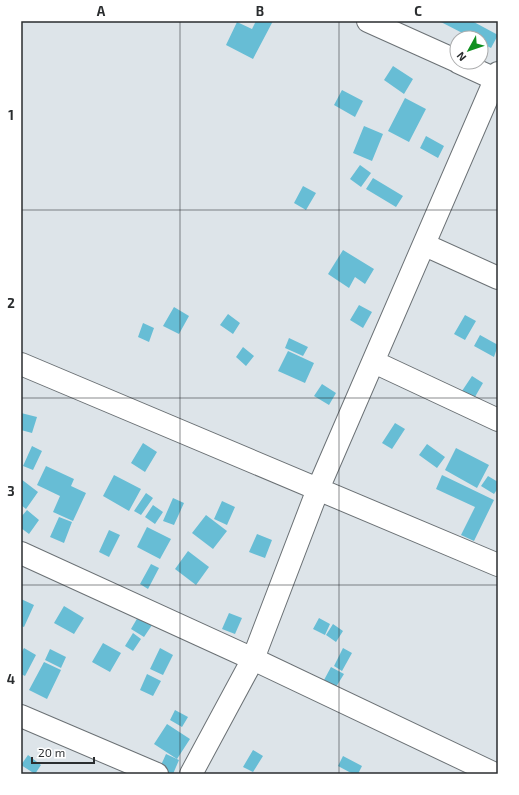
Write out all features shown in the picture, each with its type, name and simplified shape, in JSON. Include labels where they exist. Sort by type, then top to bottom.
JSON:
[{"type":"street","points":[[368,21],[449,58]]},
{"type":"street","points":[[191,774],[253,659],[318,489],[425,245],[458,163],[491,108],[497,76],[480,70]]},
{"type":"street","points":[[425,245],[498,278]]},
{"type":"street","points":[[374,362],[498,420]]},
{"type":"street","points":[[21,364],[498,565]]},
{"type":"street","points":[[21,553],[253,659],[495,774]]},
{"type":"street","points":[[21,716],[157,774]]},
{"type":"building","points":[[256,21],[273,21],[253,59],[226,45],[237,22],[252,29]]},
{"type":"building","points":[[439,21],[472,21],[489,30],[456,30]]},
{"type":"building","points":[[489,30],[498,35],[491,48],[489,47]]},
{"type":"building","points":[[393,66],[413,79],[404,94],[384,80]]},
{"type":"building","points":[[342,90],[363,101],[355,117],[334,105]]},
{"type":"building","points":[[405,98],[426,109],[409,142],[388,131]]},
{"type":"building","points":[[364,126],[383,134],[372,161],[353,153]]},
{"type":"building","points":[[426,136],[444,146],[438,158],[420,148]]},
{"type":"building","points":[[360,165],[371,173],[361,187],[350,179]]},
{"type":"building","points":[[373,178],[403,196],[396,207],[366,189]]},
{"type":"building","points":[[303,186],[316,193],[306,210],[294,203]]},
{"type":"building","points":[[343,250],[374,269],[365,284],[355,277],[349,288],[328,274]]},
{"type":"building","points":[[359,305],[372,312],[363,328],[350,320]]},
{"type":"building","points":[[174,307],[189,316],[179,334],[163,326]]},
{"type":"building","points":[[228,314],[240,323],[233,334],[220,325]]},
{"type":"building","points":[[465,315],[476,321],[465,340],[454,334]]},
{"type":"building","points":[[143,323],[154,328],[149,342],[138,337]]},
{"type":"building","points":[[480,335],[498,345],[494,357],[474,346]]},
{"type":"building","points":[[289,338],[308,347],[303,356],[285,348]]},
{"type":"building","points":[[243,347],[254,356],[246,366],[236,357]]},
{"type":"building","points":[[288,351],[314,363],[305,383],[278,371]]},
{"type":"building","points":[[472,376],[483,383],[472,402],[460,394]]},
{"type":"building","points":[[322,384],[336,393],[329,405],[314,396]]},
{"type":"building","points":[[21,413],[37,417],[32,433],[21,430]]},
{"type":"building","points":[[395,423],[405,429],[392,449],[382,443]]},
{"type":"building","points":[[143,443],[157,452],[145,472],[131,463]]},
{"type":"building","points":[[427,444],[445,457],[437,468],[419,455]]},
{"type":"building","points":[[32,446],[42,451],[33,470],[23,466]]},
{"type":"building","points":[[456,448],[489,465],[477,488],[445,470]]},
{"type":"building","points":[[46,466],[74,479],[71,486],[86,493],[73,521],[53,512],[60,496],[37,485]]},
{"type":"building","points":[[114,475],[141,489],[129,511],[103,496]]},
{"type":"building","points":[[442,475],[494,500],[474,541],[461,535],[475,507],[436,489]]},
{"type":"building","points":[[488,476],[498,482],[498,488],[494,494],[481,486]]},
{"type":"building","points":[[21,479],[38,492],[26,509],[21,505]]},
{"type":"building","points":[[146,493],[153,498],[141,515],[134,511]]},
{"type":"building","points":[[173,498],[184,503],[174,525],[163,521]]},
{"type":"building","points":[[222,501],[235,507],[227,525],[214,519]]},
{"type":"building","points":[[153,505],[163,512],[155,524],[145,517]]},
{"type":"building","points":[[27,510],[39,520],[29,534],[21,528],[21,517]]},
{"type":"building","points":[[206,515],[227,531],[213,549],[192,533]]},
{"type":"building","points":[[59,517],[72,522],[64,543],[50,537]]},
{"type":"building","points":[[147,527],[171,539],[160,559],[137,547]]},
{"type":"building","points":[[109,530],[120,535],[109,557],[99,552]]},
{"type":"building","points":[[257,534],[272,540],[265,558],[249,552]]},
{"type":"building","points":[[188,551],[209,567],[196,585],[175,569]]},
{"type":"building","points":[[151,564],[159,568],[148,589],[140,584]]},
{"type":"building","points":[[21,599],[34,605],[24,627],[21,626]]},
{"type":"building","points":[[64,606],[84,618],[74,634],[54,623]]},
{"type":"building","points":[[229,613],[242,618],[235,634],[222,629]]},
{"type":"building","points":[[138,617],[152,625],[144,637],[131,629]]},
{"type":"building","points":[[319,618],[330,624],[325,635],[313,629]]},
{"type":"building","points":[[333,624],[343,631],[336,642],[326,635]]},
{"type":"building","points":[[133,633],[141,639],[133,651],[125,646]]},
{"type":"building","points":[[103,643],[121,653],[110,672],[92,662]]},
{"type":"building","points":[[24,648],[36,655],[25,676],[21,674],[21,653]]},
{"type":"building","points":[[160,648],[173,655],[163,675],[150,669]]},
{"type":"building","points":[[343,648],[352,653],[342,671],[334,666]]},
{"type":"building","points":[[50,649],[66,657],[61,668],[45,660]]},
{"type":"building","points":[[44,662],[61,670],[47,699],[29,690]]},
{"type":"building","points":[[331,667],[344,674],[336,687],[324,680]]},
{"type":"building","points":[[147,674],[161,681],[153,696],[140,690]]},
{"type":"building","points":[[175,710],[188,717],[182,727],[170,720]]},
{"type":"building","points":[[167,724],[190,739],[177,759],[154,744]]},
{"type":"building","points":[[253,750],[263,756],[253,772],[243,767]]},
{"type":"building","points":[[166,754],[179,760],[173,774],[157,774]]},
{"type":"building","points":[[28,755],[41,765],[35,774],[21,765]]},
{"type":"building","points":[[343,756],[362,766],[358,774],[353,774],[338,766]]}]
